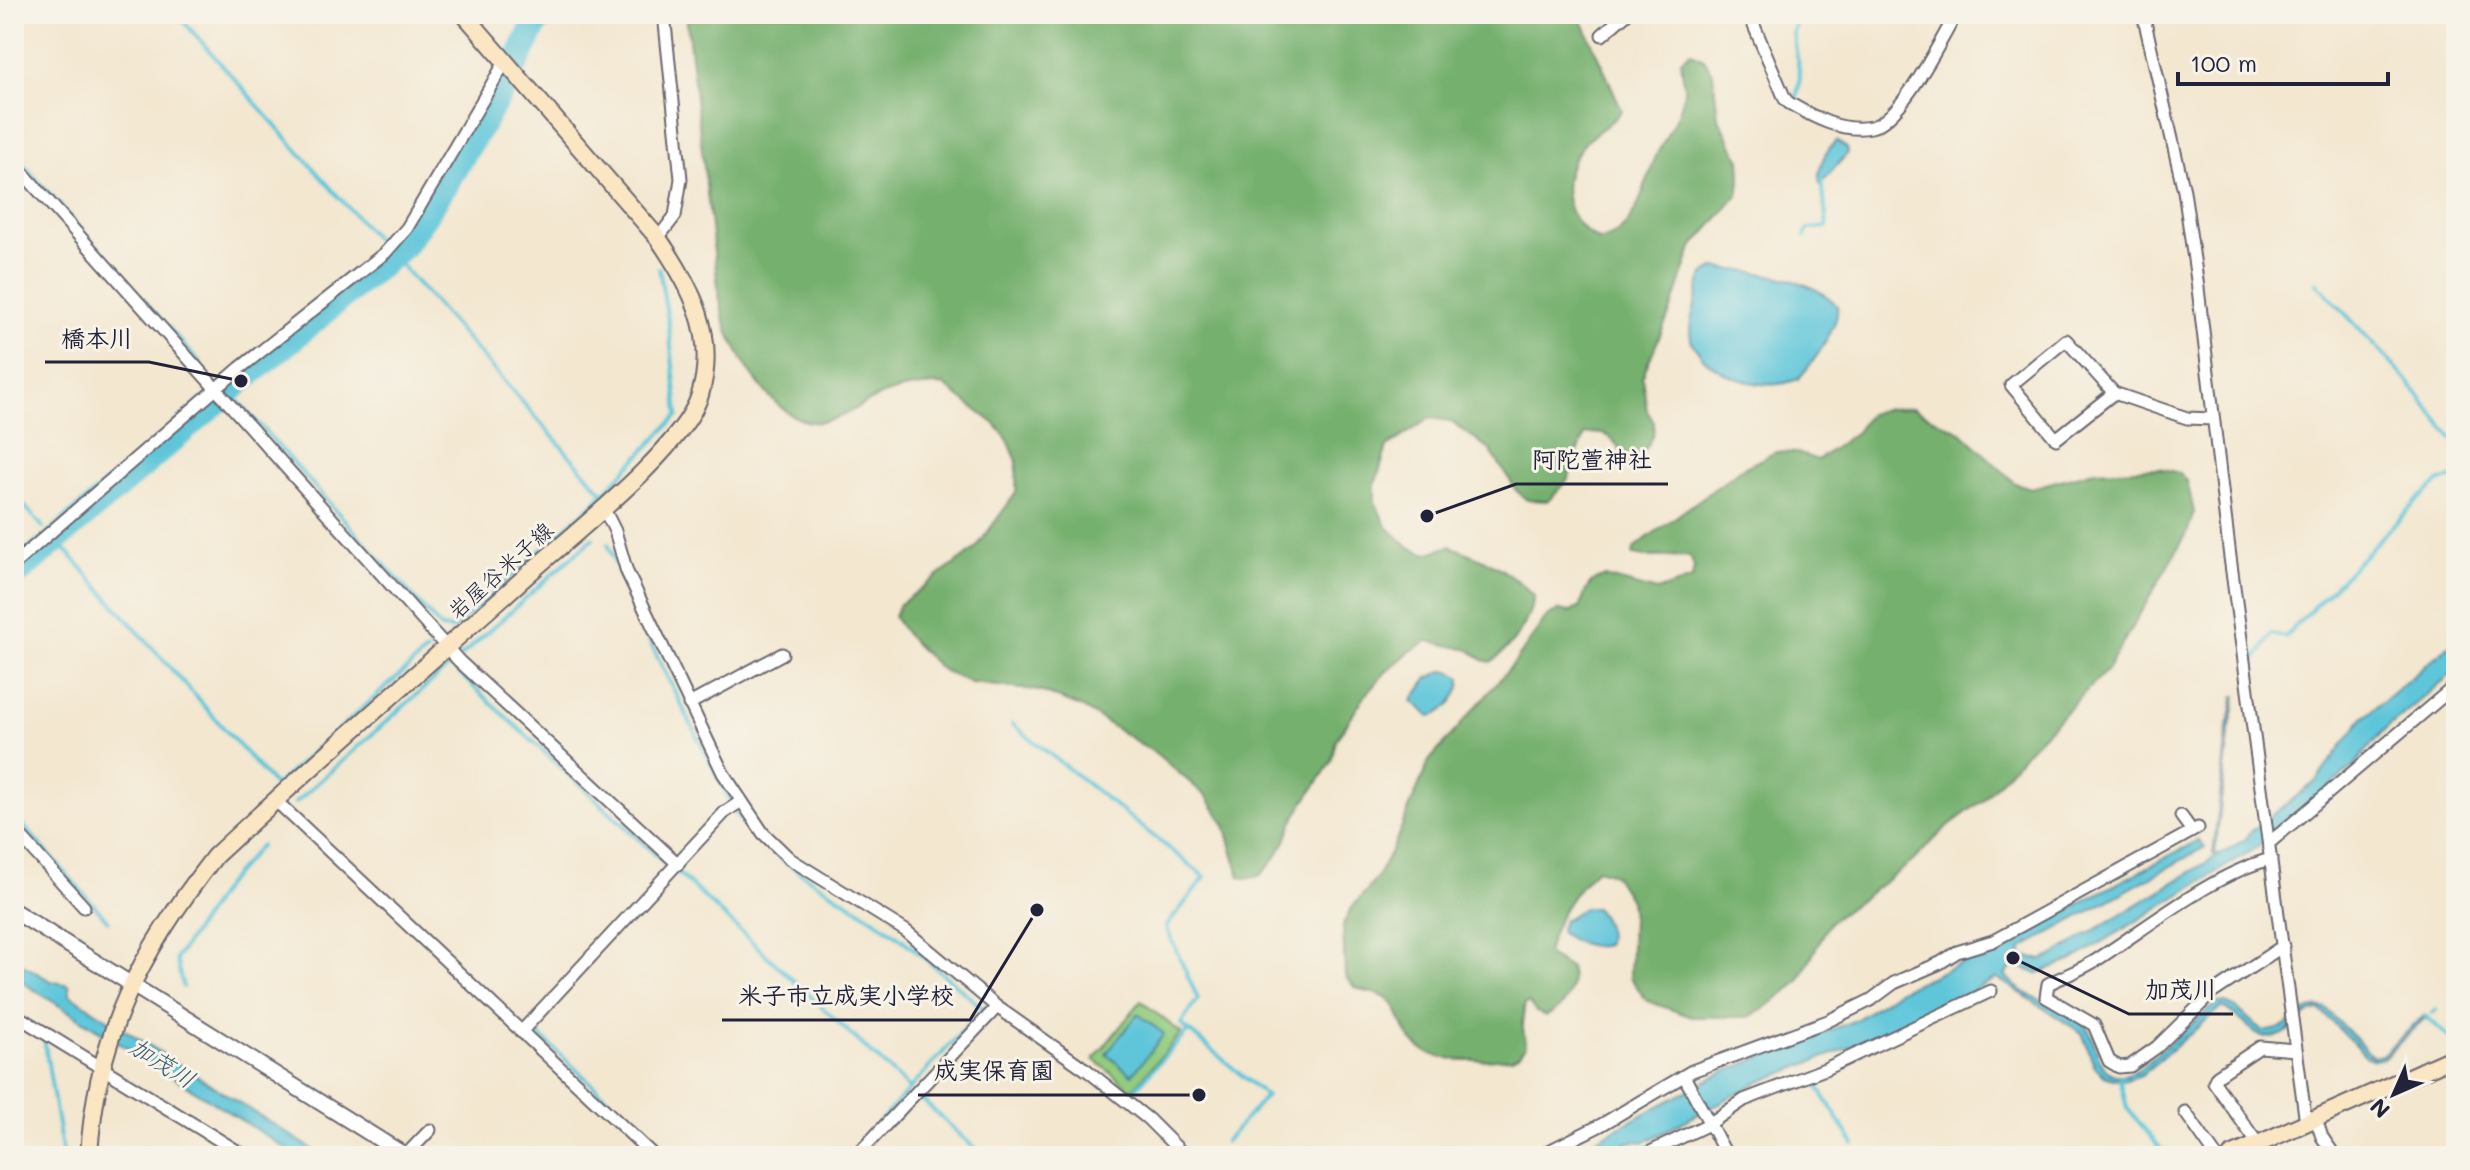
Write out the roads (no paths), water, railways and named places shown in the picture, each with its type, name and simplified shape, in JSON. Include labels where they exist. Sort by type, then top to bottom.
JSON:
[{"type":"main road","name":"岩屋谷米子線","points":[[89,1156],[91,1122],[102,1061],[131,984],[176,906],[215,856],[670,444],[688,421],[700,395],[705,360],[701,314],[684,276],[658,238],[464,14]]},
{"type":"main road","points":[[2231,1156],[2456,1056]]},
{"type":"street","points":[[658,238],[675,216],[681,179],[664,14]]},
{"type":"street","points":[[1602,35],[1626,14]]},
{"type":"street","points":[[1749,14],[1789,103],[1821,121],[1871,128],[1891,115],[1914,88],[1956,14]]},
{"type":"street","points":[[2143,14],[2184,191],[2296,1050],[2311,1121],[2335,1156]]},
{"type":"street","points":[[14,564],[385,253],[407,228],[507,64]]},
{"type":"street","points":[[14,163],[447,648],[498,700],[678,864]]},
{"type":"street","points":[[2114,393],[2056,439],[2011,385],[2066,340],[2114,393],[2187,418],[2213,419]]},
{"type":"street","points":[[603,507],[615,531],[627,572],[689,704],[740,802],[763,833],[790,859],[906,931],[997,1007],[1148,1119],[1185,1156]]},
{"type":"street","points":[[689,704],[782,654]]},
{"type":"street","points":[[2269,843],[2456,685]]},
{"type":"street","points":[[275,800],[654,1156]]},
{"type":"street","points":[[521,1032],[725,812],[740,802]]},
{"type":"street","points":[[1539,1156],[1601,1125],[1684,1076],[1832,1019],[1871,1000],[1894,983],[1957,952],[1993,941],[2195,830],[2181,816]]},
{"type":"street","points":[[14,829],[84,907]]},
{"type":"street","points":[[2271,859],[2244,866],[2097,960],[2048,984],[2046,997],[2094,1025],[2109,1061],[2119,1067],[2130,1066],[2157,1047],[2212,993],[2283,946]]},
{"type":"street","points":[[14,911],[406,1156],[430,1130]]},
{"type":"street","points":[[1642,1156],[1744,1100],[1876,1047],[1991,991]]},
{"type":"street","points":[[856,1156],[997,1007]]},
{"type":"street","points":[[14,1014],[102,1061],[245,1156]]},
{"type":"street","points":[[2258,1144],[2214,1082],[2217,1076],[2260,1047],[2296,1050]]},
{"type":"street","points":[[1684,1076],[1727,1156]]},
{"type":"street","points":[[2185,1112],[2216,1156]]},
{"type":"water","points":[[1836,141],[1847,148],[1848,153],[1820,184],[1822,161]]},
{"type":"water","points":[[1715,268],[1798,282],[1827,296],[1837,306],[1830,334],[1798,379],[1772,384],[1746,381],[1710,364],[1695,348],[1690,329],[1699,287],[1704,276]]},
{"type":"water","points":[[2456,640],[2456,670],[2381,733],[2353,767],[2259,846],[2071,961],[2038,973],[2014,966],[2005,974],[2020,989],[2064,1010],[2083,1023],[2101,1062],[2113,1074],[2123,1075],[2138,1070],[2217,1003],[2231,1005],[2264,1031],[2283,1027],[2311,1009],[2326,1009],[2373,1057],[2382,1055],[2423,1017],[2425,1019],[2383,1058],[2374,1060],[2367,1057],[2320,1010],[2309,1013],[2283,1034],[2265,1037],[2222,1007],[2141,1075],[2123,1081],[2106,1077],[2095,1067],[2082,1033],[1997,978],[1935,1011],[1757,1083],[1645,1142],[1633,1141],[1592,1156],[1565,1156],[1719,1074],[1856,1020],[1900,990],[1994,949],[2199,840],[2205,847],[2021,949],[2023,956],[2042,960],[2052,956],[2247,838],[2248,834],[2315,782],[2362,719]]},
{"type":"water","points":[[1450,671],[1461,678],[1461,684],[1447,707],[1430,716],[1412,701],[1428,678]]},
{"type":"water","points":[[2237,696],[2213,855],[2228,726]]},
{"type":"water","points":[[1584,908],[1595,908],[1601,916],[1607,931],[1606,945],[1583,944],[1561,933],[1563,921]]},
{"type":"water","points":[[14,960],[51,981],[69,985],[70,995],[323,1156],[298,1156],[14,977]]},
{"type":"water","points":[[1138,1014],[1164,1034],[1132,1075],[1106,1054]]},
{"type":"waterway","points":[[177,14],[383,247]]},
{"type":"waterway","points":[[14,576],[403,246],[436,199],[506,84],[540,14]]},
{"type":"waterway","points":[[1796,102],[1800,77],[1793,32],[1800,14]]},
{"type":"waterway","points":[[14,154],[201,364]]},
{"type":"waterway","points":[[1805,236],[1809,229],[1827,227],[1822,180]]},
{"type":"waterway","points":[[393,256],[603,493]]},
{"type":"waterway","points":[[229,391],[441,628],[453,629],[598,499],[678,415],[669,326],[659,268]]},
{"type":"waterway","points":[[2316,282],[2406,379],[2456,443]]},
{"type":"waterway","points":[[2250,670],[2271,634],[2285,637],[2421,497],[2440,481],[2456,478]]},
{"type":"waterway","points":[[14,494],[43,527]]},
{"type":"waterway","points":[[461,656],[593,538]]},
{"type":"waterway","points":[[56,539],[275,786],[427,651]]},
{"type":"waterway","points":[[608,544],[631,604],[730,802]]},
{"type":"waterway","points":[[295,803],[450,665],[668,866]]},
{"type":"waterway","points":[[1012,724],[1205,877],[1166,927],[1198,999],[1181,1024],[1266,1096],[1225,1142]]},
{"type":"waterway","points":[[14,815],[108,921]]},
{"type":"waterway","points":[[736,815],[785,862],[892,932],[983,1008]]},
{"type":"waterway","points":[[183,987],[176,959],[226,884],[261,845]]},
{"type":"waterway","points":[[678,873],[910,1089]]},
{"type":"waterway","points":[[848,1156],[982,1010]]},
{"type":"waterway","points":[[2432,1013],[2436,1010]]},
{"type":"waterway","points":[[2424,1015],[2454,1041]]},
{"type":"waterway","points":[[1133,1091],[1188,1031]]},
{"type":"waterway","points":[[536,1032],[669,1156]]},
{"type":"waterway","points":[[44,1039],[63,1156]]},
{"type":"waterway","points":[[2120,1079],[2127,1108],[2167,1156]]},
{"type":"waterway","points":[[1816,1084],[1854,1144]]},
{"type":"waterway","points":[[919,1097],[983,1156]]},
{"type":"place","name":"橋本川","points":[[241,381]]},
{"type":"place","name":"阿陀萱神社","points":[[1427,516]]},
{"type":"place","name":"米子市立成実小学校","points":[[1037,910]]},
{"type":"place","name":"加茂川","points":[[2013,958]]},
{"type":"place","name":"成実保育園","points":[[1199,1095]]}]
